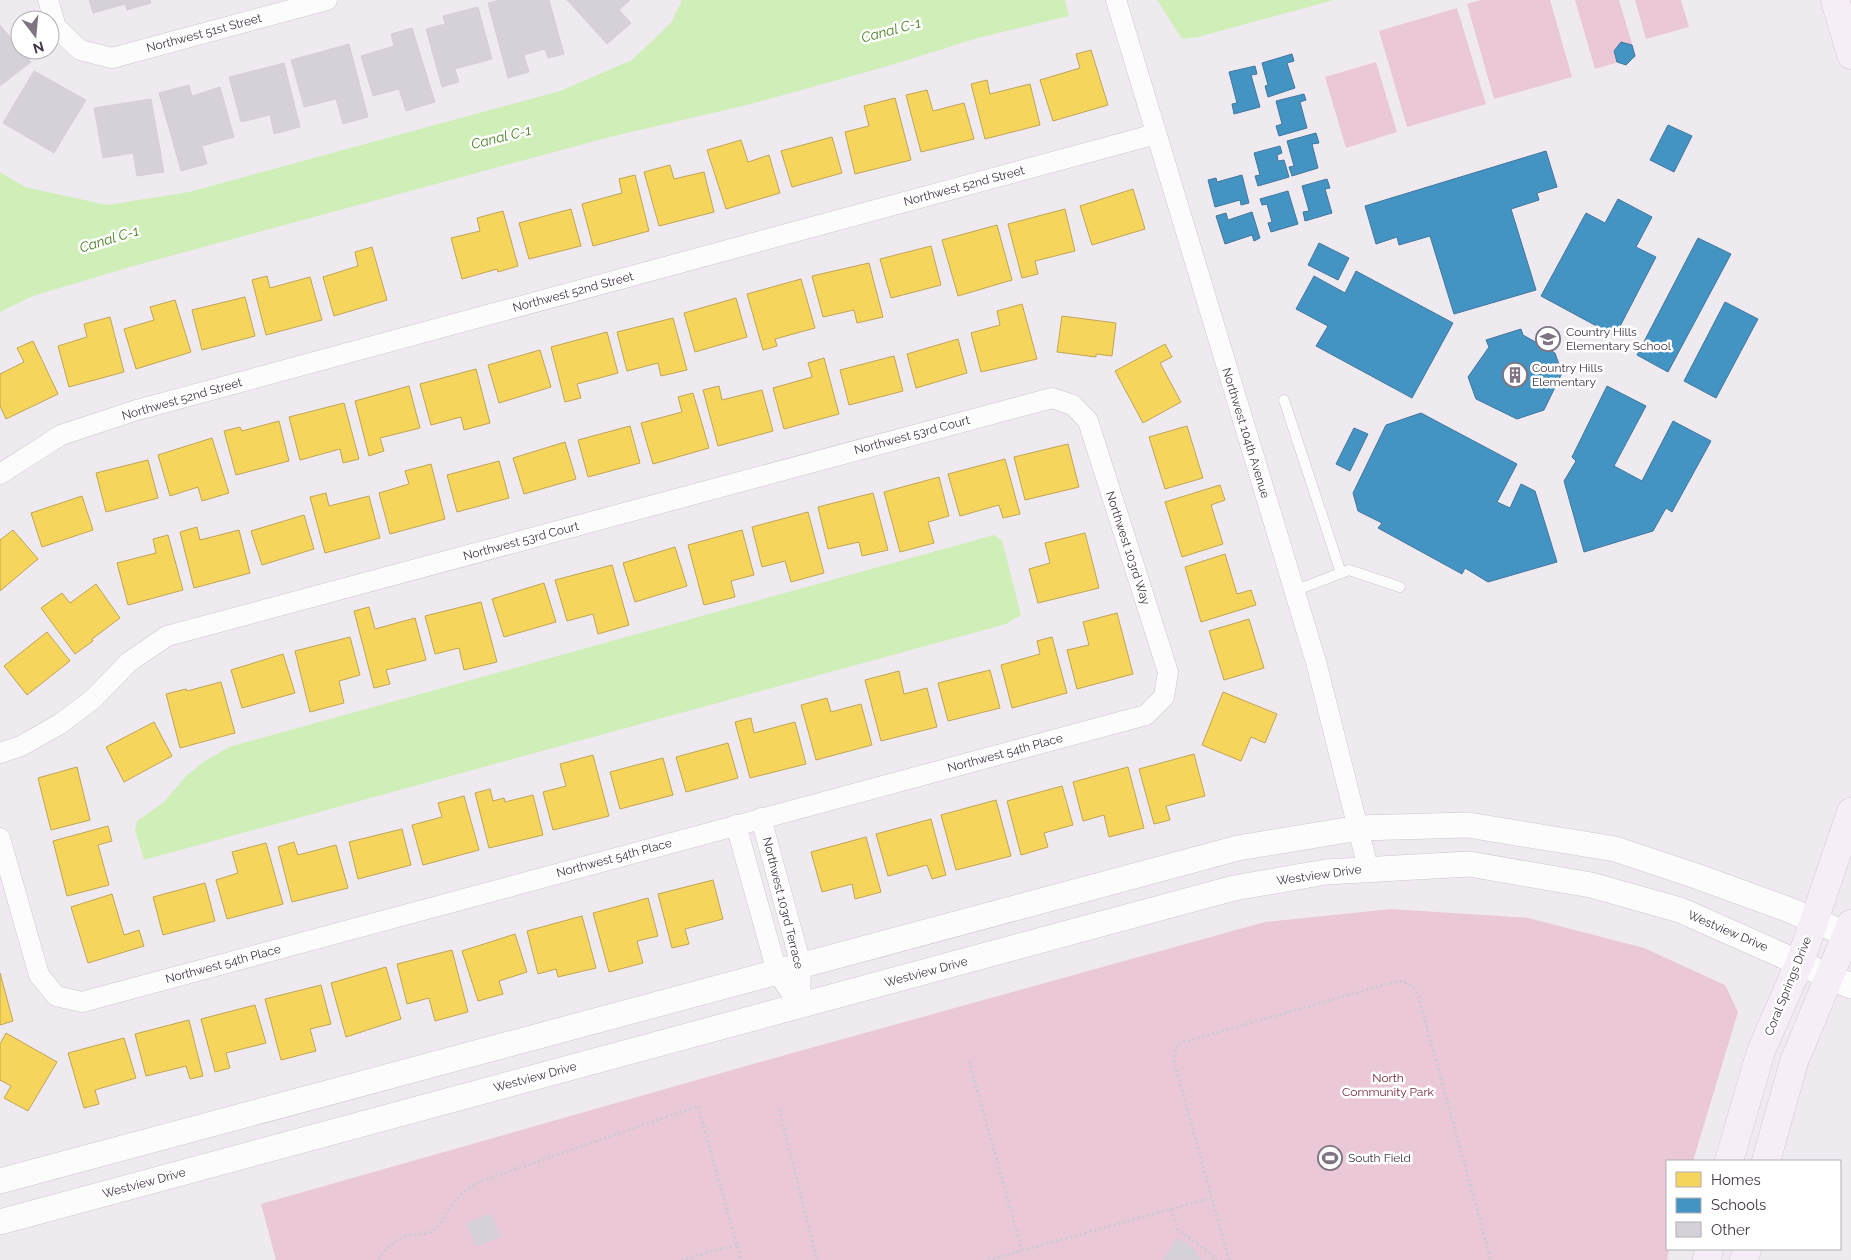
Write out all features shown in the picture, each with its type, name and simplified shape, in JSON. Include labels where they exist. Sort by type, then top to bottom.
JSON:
[{"type":"main road","points":[[1835,0],[1851,55]]},
{"type":"main road","name":"Coral Springs Drive","points":[[1729,1160],[1762,1051],[1800,962],[1851,812]]},
{"type":"main road","points":[[1766,1160],[1794,1062],[1840,981],[1850,931]]},
{"type":"street","name":"Northwest 51st Street","points":[[48,0],[56,27],[80,50],[112,58],[327,0]]},
{"type":"street","name":"Northwest 104th Avenue","points":[[1116,0],[1316,662],[1368,868]]},
{"type":"street","name":"Northwest 52nd Street","points":[[0,474],[62,435],[137,410],[1156,134]]},
{"type":"street","name":"Northwest 53rd Court","points":[[0,753],[21,746],[60,724],[93,699],[130,662],[167,636],[1052,398],[1073,405]]},
{"type":"street","name":"Northwest 103rd Way","points":[[1073,405],[1088,421],[1168,672],[1164,697]]},
{"type":"street","name":"Northwest 54th Place","points":[[0,838],[39,974],[56,996],[82,1002],[736,824],[1146,715],[1164,697]]},
{"type":"street","name":"Northwest 103rd Terrace","points":[[761,818],[801,965],[800,1006]]},
{"type":"street","name":"Northwest 103rd Terrace","points":[[736,824],[777,972],[800,1006]]},
{"type":"street","points":[[0,1181],[1238,848],[1359,828],[1468,825],[1592,844],[1615,849],[1696,876],[1814,920],[1850,931]]},
{"type":"street","name":"Westview Drive","points":[[0,1222],[1234,888],[1326,872],[1368,868],[1469,864],[1591,885],[1680,910],[1840,981]]},
{"type":"lane","points":[[1284,400],[1341,573]]},
{"type":"lane","points":[[1294,591],[1348,570],[1400,587]]},
{"type":"path","points":[[1229,1260],[1174,1061],[1177,1044],[1398,981],[1406,982],[1413,987],[1418,995],[1491,1260]]},
{"type":"path","points":[[969,1061],[1022,1250]]},
{"type":"path","points":[[379,1260],[393,1242],[410,1235],[430,1232],[439,1225],[453,1202],[462,1192],[481,1181],[698,1106],[740,1260]]},
{"type":"path","points":[[778,1110],[816,1260]]},
{"type":"path","points":[[988,1260],[1211,1198]]},
{"type":"path","points":[[1171,1209],[1178,1230],[1217,1260]]},
{"type":"path","points":[[681,1260],[736,1245]]},
{"type":"green space","points":[[1481,0],[1550,0],[1572,77],[1494,99],[1467,4]]},
{"type":"green space","points":[[1575,0],[1619,0],[1636,57],[1595,69]]},
{"type":"green space","points":[[1635,0],[1681,0],[1689,27],[1646,39]]},
{"type":"green space","points":[[1457,8],[1486,104],[1407,127],[1379,31]]},
{"type":"green space","points":[[1376,62],[1397,132],[1346,148],[1325,77]]},
{"type":"green space","name":"North Community Park","points":[[1391,909],[1528,918],[1644,948],[1725,985],[1738,1012],[1693,1160],[1666,1160],[1666,1250],[1669,1250],[1667,1260],[276,1260],[261,1204],[760,1062],[1265,922]]},
{"type":"water","name":"Canal C-1","points":[[682,0],[1065,0],[1069,16],[978,38],[888,66],[751,104],[606,138],[137,265],[33,296],[0,312],[0,172],[25,187],[107,205],[189,192],[560,91],[632,60],[671,23]]},
{"type":"water","points":[[1157,0],[1334,0],[1198,37],[1182,39]]},
{"type":"water","points":[[994,535],[1002,540],[1021,615],[1006,624],[144,860],[135,830],[137,821],[163,803],[186,776],[205,761],[229,747]]},
{"type":"building: Homes","points":[[1091,50],[1108,105],[1053,121],[1040,80],[1080,68],[1076,54]]},
{"type":"building: Homes","points":[[987,80],[990,94],[1030,84],[1040,125],[985,139],[971,84]]},
{"type":"building: Homes","points":[[927,90],[933,111],[964,103],[974,139],[921,152],[906,95]]},
{"type":"building: Homes","points":[[895,98],[911,160],[855,174],[845,132],[869,126],[864,106]]},
{"type":"building: Homes","points":[[832,137],[842,173],[792,187],[781,151]]},
{"type":"building: Homes","points":[[741,140],[748,162],[769,155],[780,193],[726,209],[707,150]]},
{"type":"building: Homes","points":[[670,165],[674,179],[704,172],[714,212],[659,226],[644,172]]},
{"type":"building: Homes","points":[[635,175],[649,231],[593,246],[582,204],[622,193],[619,179]]},
{"type":"building: Homes","points":[[1133,189],[1145,229],[1092,245],[1080,206]]},
{"type":"building: Homes","points":[[571,209],[581,246],[529,259],[519,223]]},
{"type":"building: Homes","points":[[1065,209],[1075,251],[1035,261],[1038,274],[1022,278],[1008,224]]},
{"type":"building: Homes","points":[[503,211],[518,266],[498,272],[497,269],[462,279],[451,238],[480,231],[477,218]]},
{"type":"building: Homes","points":[[997,225],[1012,280],[958,296],[942,240]]},
{"type":"building: Homes","points":[[931,246],[941,285],[891,298],[880,259]]},
{"type":"building: Homes","points":[[372,247],[387,300],[334,316],[323,277],[358,266],[355,252]]},
{"type":"building: Homes","points":[[869,263],[883,317],[857,323],[854,310],[823,317],[812,276]]},
{"type":"building: Homes","points":[[267,276],[270,288],[310,277],[322,320],[266,335],[252,280]]},
{"type":"building: Homes","points":[[801,279],[815,328],[775,339],[777,346],[763,350],[747,294]]},
{"type":"building: Homes","points":[[245,297],[255,336],[202,350],[192,310]]},
{"type":"building: Homes","points":[[736,298],[747,337],[695,352],[684,313]]},
{"type":"building: Homes","points":[[175,300],[191,352],[136,369],[124,329],[154,320],[150,307]]},
{"type":"building: Homes","points":[[1022,304],[1037,359],[981,372],[971,333],[1000,325],[997,311]]},
{"type":"building: Homes","points":[[1062,316],[1116,323],[1112,356],[1096,354],[1096,357],[1057,352]]},
{"type":"building: Homes","points":[[110,317],[124,372],[69,387],[58,346],[87,337],[84,324]]},
{"type":"building: Homes","points":[[673,318],[687,370],[661,376],[658,363],[627,371],[617,332]]},
{"type":"building: Homes","points":[[607,332],[618,373],[577,384],[581,398],[565,402],[551,347]]},
{"type":"building: Homes","points":[[958,339],[967,373],[916,388],[907,354]]},
{"type":"building: Homes","points":[[33,341],[58,394],[6,419],[0,406],[0,374],[24,362],[17,348]]},
{"type":"building: Homes","points":[[1165,344],[1172,357],[1160,363],[1181,402],[1143,423],[1115,371]]},
{"type":"building: Homes","points":[[540,350],[551,387],[499,403],[488,365]]},
{"type":"building: Homes","points":[[894,356],[903,391],[849,405],[840,370]]},
{"type":"building: Homes","points":[[824,358],[839,414],[784,429],[773,388],[812,377],[808,363]]},
{"type":"building: Homes","points":[[476,369],[490,423],[464,430],[461,417],[431,425],[420,384]]},
{"type":"building: Homes","points":[[409,386],[420,428],[380,438],[384,451],[369,456],[355,401]]},
{"type":"building: Homes","points":[[719,386],[722,400],[762,390],[773,431],[718,446],[703,390]]},
{"type":"building: Homes","points":[[693,393],[709,448],[653,464],[641,423],[682,412],[678,397]]},
{"type":"building: Homes","points":[[344,403],[359,459],[343,463],[340,449],[300,460],[289,417]]},
{"type":"building: Homes","points":[[279,421],[289,461],[236,475],[224,431],[240,427],[242,431]]},
{"type":"building: Homes","points":[[630,426],[640,463],[588,477],[578,440]]},
{"type":"building: Homes","points":[[1187,426],[1203,478],[1165,489],[1149,437]]},
{"type":"building: Homes","points":[[212,438],[229,493],[202,501],[198,487],[170,496],[158,455]]},
{"type":"building: Homes","points":[[565,442],[576,479],[524,494],[513,458]]},
{"type":"building: Homes","points":[[1068,444],[1079,487],[1025,500],[1014,457]]},
{"type":"building: Homes","points":[[1005,459],[1020,514],[1003,518],[999,505],[960,516],[948,474]]},
{"type":"building: Homes","points":[[148,460],[158,498],[106,512],[96,473]]},
{"type":"building: Homes","points":[[499,461],[509,498],[457,512],[447,475]]},
{"type":"building: Homes","points":[[431,464],[445,519],[390,534],[379,493],[409,484],[405,471]]},
{"type":"building: Homes","points":[[939,477],[949,516],[928,522],[934,543],[900,552],[884,492]]},
{"type":"building: Homes","points":[[1220,485],[1225,500],[1211,505],[1223,544],[1182,557],[1165,502]]},
{"type":"building: Homes","points":[[326,493],[329,506],[369,496],[380,538],[325,553],[310,497]]},
{"type":"building: Homes","points":[[873,493],[888,550],[862,556],[859,542],[828,549],[818,507]]},
{"type":"building: Homes","points":[[82,496],[93,530],[42,547],[31,513]]},
{"type":"building: Homes","points":[[808,512],[824,573],[791,582],[785,561],[762,567],[752,527]]},
{"type":"building: Homes","points":[[304,515],[314,549],[262,565],[251,531]]},
{"type":"building: Homes","points":[[197,527],[200,540],[239,530],[250,573],[194,588],[180,532]]},
{"type":"building: Homes","points":[[13,530],[38,559],[0,591],[0,540]]},
{"type":"building: Homes","points":[[742,530],[754,575],[731,581],[735,597],[704,605],[688,545]]},
{"type":"building: Homes","points":[[1085,533],[1099,588],[1038,603],[1029,569],[1050,563],[1045,543]]},
{"type":"building: Homes","points":[[168,535],[183,590],[128,605],[117,563],[156,553],[153,539]]},
{"type":"building: Homes","points":[[675,547],[687,586],[635,602],[623,563]]},
{"type":"building: Homes","points":[[1225,554],[1237,594],[1251,590],[1256,605],[1201,622],[1185,567]]},
{"type":"building: Homes","points":[[612,565],[629,625],[598,634],[593,614],[567,621],[555,580]]},
{"type":"building: Homes","points":[[544,583],[556,622],[504,637],[492,599]]},
{"type":"building: Homes","points":[[96,584],[120,618],[75,654],[41,608],[62,593],[70,603]]},
{"type":"building: Homes","points":[[481,602],[497,662],[464,670],[459,648],[435,654],[425,616]]},
{"type":"building: Homes","points":[[369,607],[375,629],[415,618],[426,660],[386,670],[390,684],[374,688],[354,611]]},
{"type":"building: Homes","points":[[1117,613],[1133,674],[1077,689],[1067,650],[1089,645],[1083,622]]},
{"type":"building: Homes","points":[[1249,619],[1264,668],[1224,680],[1209,631]]},
{"type":"building: Homes","points":[[47,632],[70,661],[27,695],[4,666]]},
{"type":"building: Homes","points":[[350,637],[360,675],[339,681],[344,703],[310,712],[295,651]]},
{"type":"building: Homes","points":[[1052,637],[1067,693],[1012,708],[1001,665],[1040,654],[1037,641]]},
{"type":"building: Homes","points":[[283,654],[295,693],[242,708],[231,670]]},
{"type":"building: Homes","points":[[990,670],[1000,708],[948,721],[938,683]]},
{"type":"building: Homes","points":[[899,671],[904,694],[927,688],[937,727],[881,741],[865,680]]},
{"type":"building: Homes","points":[[221,682],[235,733],[180,748],[166,694],[186,689],[187,691]]},
{"type":"building: Homes","points":[[1223,692],[1277,714],[1265,743],[1251,737],[1241,761],[1202,745]]},
{"type":"building: Homes","points":[[827,698],[831,712],[861,704],[872,745],[816,760],[801,705]]},
{"type":"building: Homes","points":[[751,718],[754,733],[795,722],[806,764],[750,778],[735,722]]},
{"type":"building: Homes","points":[[154,722],[172,756],[124,782],[106,747]]},
{"type":"building: Homes","points":[[728,743],[738,778],[686,792],[676,757]]},
{"type":"building: Homes","points":[[1194,754],[1205,796],[1166,806],[1170,820],[1154,824],[1139,769]]},
{"type":"building: Homes","points":[[593,755],[609,816],[553,830],[543,792],[566,786],[560,764]]},
{"type":"building: Homes","points":[[663,758],[673,795],[620,809],[610,772]]},
{"type":"building: Homes","points":[[77,767],[90,820],[51,830],[38,778]]},
{"type":"building: Homes","points":[[1128,767],[1144,828],[1109,837],[1104,815],[1083,821],[1073,782]]},
{"type":"building: Homes","points":[[1062,786],[1073,825],[1044,833],[1048,847],[1021,855],[1007,801]]},
{"type":"building: Homes","points":[[490,789],[493,801],[504,798],[505,802],[533,795],[543,835],[489,848],[475,793]]},
{"type":"building: Homes","points":[[464,796],[479,850],[423,865],[412,825],[442,817],[438,803]]},
{"type":"building: Homes","points":[[996,800],[1011,856],[956,870],[941,815]]},
{"type":"building: Homes","points":[[931,819],[946,875],[932,879],[927,865],[888,876],[876,834]]},
{"type":"building: Homes","points":[[108,826],[112,841],[98,845],[109,885],[67,896],[53,841]]},
{"type":"building: Homes","points":[[402,829],[411,865],[358,879],[349,842]]},
{"type":"building: Homes","points":[[866,837],[881,892],[855,899],[852,884],[822,892],[811,852]]},
{"type":"building: Homes","points":[[294,842],[298,855],[336,845],[348,888],[292,902],[278,847]]},
{"type":"building: Homes","points":[[266,843],[283,904],[227,919],[216,880],[238,873],[232,852]]},
{"type":"building: Homes","points":[[713,880],[723,919],[685,929],[689,944],[672,948],[658,894]]},
{"type":"building: Homes","points":[[205,883],[215,921],[163,935],[153,897]]},
{"type":"building: Homes","points":[[112,894],[124,935],[139,930],[144,946],[88,963],[71,907]]},
{"type":"building: Homes","points":[[648,898],[658,936],[637,941],[643,963],[609,972],[593,913]]},
{"type":"building: Homes","points":[[582,916],[596,968],[558,977],[556,969],[538,974],[527,931]]},
{"type":"building: Homes","points":[[515,934],[527,972],[499,981],[503,994],[478,1001],[462,951]]},
{"type":"building: Homes","points":[[452,950],[468,1012],[435,1021],[429,998],[407,1004],[397,964]]},
{"type":"building: Homes","points":[[386,967],[401,1019],[346,1037],[331,983]]},
{"type":"building: Homes","points":[[0,973],[13,1021],[0,1025]]},
{"type":"building: Homes","points":[[321,985],[331,1024],[310,1029],[316,1051],[281,1060],[265,999]]},
{"type":"building: Homes","points":[[255,1005],[266,1043],[226,1053],[230,1068],[215,1072],[201,1019]]},
{"type":"building: Homes","points":[[189,1020],[203,1076],[190,1079],[186,1066],[146,1076],[135,1034]]},
{"type":"building: Homes","points":[[6,1033],[57,1062],[28,1111],[4,1098],[11,1086],[0,1080],[0,1044]]},
{"type":"building: Homes","points":[[124,1038],[136,1078],[95,1090],[99,1104],[84,1108],[68,1053]]},
{"type":"building: Schools","points":[[1621,42],[1632,45],[1635,56],[1626,65],[1617,62],[1614,51]]},
{"type":"building: Schools","points":[[1292,54],[1294,61],[1287,63],[1295,88],[1268,97],[1265,86],[1268,85],[1262,63]]},
{"type":"building: Schools","points":[[1255,66],[1257,74],[1251,75],[1260,107],[1234,114],[1232,104],[1237,103],[1229,72]]},
{"type":"building: Schools","points":[[1304,94],[1306,100],[1300,102],[1307,128],[1279,136],[1276,126],[1282,124],[1276,101]]},
{"type":"building: Schools","points":[[1668,125],[1692,136],[1674,172],[1650,160]]},
{"type":"building: Schools","points":[[1316,133],[1319,143],[1312,144],[1318,168],[1292,176],[1289,167],[1294,166],[1287,141]]},
{"type":"building: Schools","points":[[1280,146],[1282,153],[1277,155],[1278,161],[1284,160],[1289,177],[1258,186],[1255,176],[1260,175],[1254,153]]},
{"type":"building: Schools","points":[[1546,151],[1557,187],[1537,193],[1539,200],[1511,209],[1536,290],[1454,314],[1430,236],[1399,245],[1397,237],[1376,244],[1365,206]]},
{"type":"building: Schools","points":[[1242,175],[1249,203],[1241,205],[1240,200],[1215,207],[1208,180],[1216,178],[1217,182]]},
{"type":"building: Schools","points":[[1327,179],[1330,188],[1325,189],[1332,213],[1305,221],[1303,212],[1309,211],[1302,186]]},
{"type":"building: Schools","points":[[1288,191],[1298,224],[1271,232],[1268,223],[1272,222],[1267,204],[1262,205],[1260,199]]},
{"type":"building: Schools","points":[[1618,199],[1652,217],[1636,247],[1656,257],[1615,336],[1541,296],[1586,213],[1605,223]]},
{"type":"building: Schools","points":[[1252,212],[1260,238],[1254,241],[1252,235],[1225,244],[1216,216],[1226,213],[1228,220]]},
{"type":"building: Schools","points":[[1698,238],[1731,254],[1668,372],[1637,355]]},
{"type":"building: Schools","points":[[1319,243],[1349,258],[1338,280],[1308,265]]},
{"type":"building: Schools","points":[[1356,271],[1453,323],[1412,398],[1316,346],[1328,326],[1296,309],[1314,276],[1345,293]]},
{"type":"building: Schools","points":[[1725,302],[1758,319],[1716,398],[1684,381]]},
{"type":"building: Schools","name":"Country Hills Elementary","points":[[1521,329],[1523,335],[1555,353],[1562,373],[1544,410],[1517,419],[1476,399],[1468,377],[1489,347],[1486,340]]},
{"type":"building: Schools","points":[[1607,386],[1646,406],[1614,466],[1642,481],[1673,421],[1711,441],[1672,512],[1666,508],[1653,531],[1584,552],[1564,481],[1576,461],[1572,457]]},
{"type":"building: Schools","points":[[1421,413],[1517,464],[1497,502],[1510,508],[1521,484],[1535,491],[1557,562],[1488,582],[1465,568],[1462,574],[1378,528],[1382,523],[1358,511],[1353,493],[1386,425]]},
{"type":"building: Schools","points":[[1354,428],[1368,434],[1350,471],[1336,464]]},
{"type":"building: Other","points":[[89,0],[150,0],[151,3],[127,10],[125,4],[93,13]]},
{"type":"building: Other","points":[[500,0],[549,0],[564,54],[548,58],[545,49],[524,55],[529,72],[508,78],[488,3]]},
{"type":"building: Other","points":[[567,0],[630,0],[619,10],[631,23],[607,44]]},
{"type":"building: Other","points":[[478,7],[492,59],[455,69],[459,82],[442,87],[426,29],[445,24],[443,16]]},
{"type":"building: Other","points":[[0,25],[10,37],[10,60],[29,60],[31,62],[0,86]]},
{"type":"building: Other","points":[[412,28],[435,102],[406,111],[399,89],[373,96],[361,56],[394,46],[391,34]]},
{"type":"building: Other","points":[[349,44],[368,117],[343,124],[336,99],[304,107],[291,60]]},
{"type":"building: Other","points":[[284,63],[300,127],[274,134],[270,115],[241,122],[229,77]]},
{"type":"building: Other","points":[[34,71],[86,100],[54,153],[3,123]]},
{"type":"building: Other","points":[[189,85],[192,96],[220,87],[234,137],[202,146],[207,164],[181,171],[159,93]]},
{"type":"building: Other","points":[[151,99],[164,172],[137,176],[133,153],[103,158],[94,108]]},
{"type":"building: Other","points":[[491,1214],[500,1237],[476,1246],[467,1223]]},
{"type":"building: Other","points":[[1177,1238],[1197,1251],[1195,1255],[1203,1260],[1163,1260]]},
{"type":"place","name":"Country Hills Elementary School","points":[[1548,339]]},
{"type":"place","name":"Country Hills Elementary","points":[[1515,375]]},
{"type":"place","name":"South Field","points":[[1330,1158]]}]
